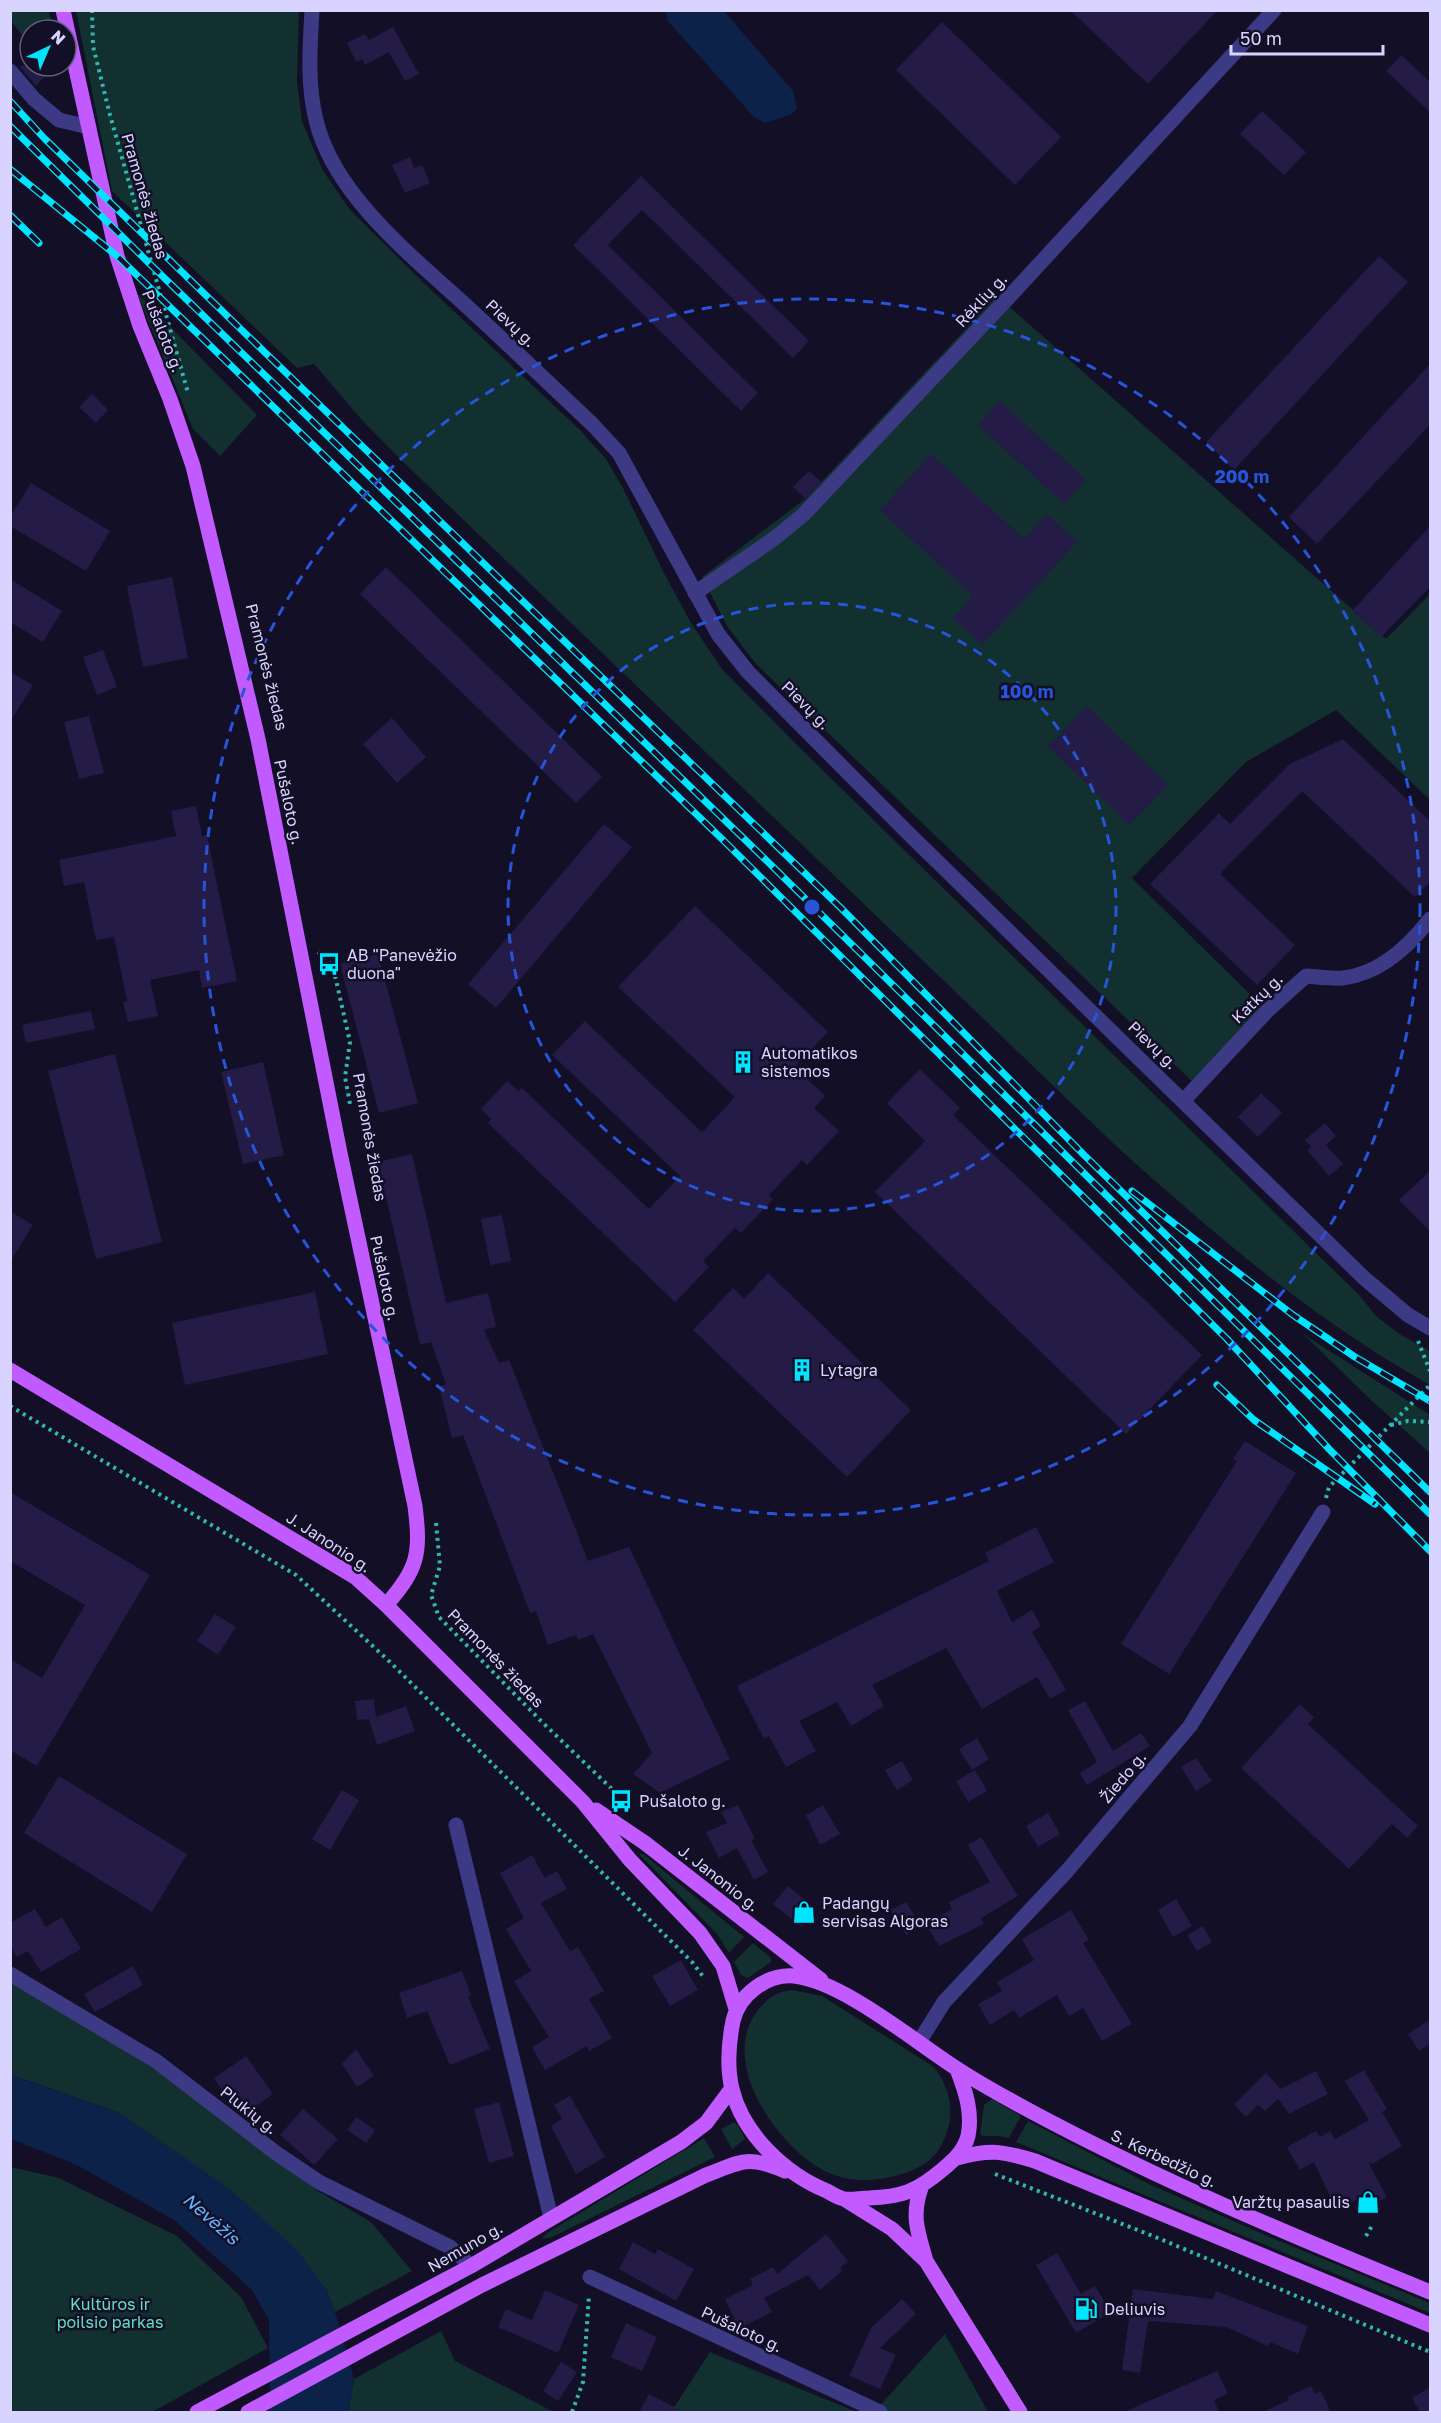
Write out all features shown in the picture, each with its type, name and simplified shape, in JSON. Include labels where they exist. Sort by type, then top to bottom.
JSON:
[{"type":"main road","name":"Pušaloto g.","points":[[63,10],[117,256],[127,289],[193,466],[258,739],[340,1153],[415,1506],[419,1538],[414,1567],[403,1586],[386,1605]]},
{"type":"main road","name":"J. Janonio g.","points":[[10,1370],[355,1577],[386,1605],[583,1802],[630,1860],[700,1933],[723,1966],[736,2009]]},
{"type":"main road","name":"J. Janonio g.","points":[[583,1802],[645,1843],[831,1987]]},
{"type":"main road","points":[[795,2175],[755,2133],[738,2106],[732,2088],[730,2048],[736,2009],[754,1988],[773,1979],[792,1976],[831,1987]]},
{"type":"main road","name":"S. Kerbedžio g.","points":[[831,1987],[919,2042],[957,2069],[1030,2111],[1168,2181],[1431,2292]]},
{"type":"main road","points":[[843,2199],[903,2195],[921,2188],[957,2158],[965,2145],[969,2132],[969,2118],[966,2096],[957,2069]]},
{"type":"main road","name":"Nemuno g.","points":[[197,2412],[471,2266],[681,2142],[706,2123],[732,2088]]},
{"type":"main road","points":[[957,2158],[984,2151],[1008,2153],[1035,2161],[1431,2325]]},
{"type":"main road","points":[[248,2412],[482,2285],[706,2175],[737,2163],[760,2161],[795,2175],[843,2199],[892,2229],[926,2261],[1020,2412]]},
{"type":"main road","points":[[921,2188],[915,2205],[915,2221],[926,2261]]},
{"type":"street","name":"Pievų g.","points":[[312,10],[309,55],[316,121],[338,171],[360,203],[393,237],[593,425],[619,453],[718,634],[748,672],[924,848],[1364,1278],[1408,1315],[1431,1328]]},
{"type":"street","name":"Rėklių g.","points":[[694,593],[775,538],[803,515],[1024,281],[1274,10]]},
{"type":"street","points":[[10,71],[34,99],[59,120],[89,127]]},
{"type":"street","name":"Katkų g.","points":[[1184,1100],[1268,1011],[1306,976],[1343,978],[1372,970],[1396,953],[1431,919]]},
{"type":"street","name":"Žiedo g.","points":[[919,2042],[944,2002],[1067,1871],[1190,1726],[1323,1512]]},
{"type":"street","points":[[456,1825],[551,2218]]},
{"type":"street","name":"Plukių g.","points":[[10,1974],[156,2061],[276,2153],[319,2182],[450,2247],[471,2266]]},
{"type":"street","name":"Pušaloto g.","points":[[590,2277],[880,2412]]},
{"type":"path","name":"Pramonės žiedas","points":[[92,10],[93,46],[110,115],[189,396]]},
{"type":"path","name":"Pramonės žiedas","points":[[316,944],[318,952],[328,961],[334,971],[350,1042],[345,1077],[351,1108]]},
{"type":"path","points":[[1323,1512],[1329,1487],[1431,1385]]},
{"type":"path","points":[[10,1406],[296,1575],[390,1662],[692,1962],[705,1979]]},
{"type":"path","points":[[1390,1425],[1408,1421],[1431,1422]]},
{"type":"path","name":"Pramonės žiedas","points":[[436,1518],[440,1566],[431,1595],[439,1617],[543,1723],[613,1790]]},
{"type":"path","points":[[995,2174],[1153,2236],[1431,2352]]},
{"type":"path","points":[[1366,2236],[1372,2224]]},
{"type":"path","points":[[572,2412],[583,2382],[590,2277]]},
{"type":"green space","points":[[10,11],[49,11],[50,18],[18,18],[18,30],[11,21]]},
{"type":"green space","points":[[76,11],[299,11],[297,81],[302,121],[322,169],[350,210],[580,430],[606,459],[691,623],[722,669],[1359,1295],[1377,1317],[1401,1335],[1430,1351],[1430,1385],[1345,1333],[1305,1304],[1227,1243],[1115,1145],[398,457],[361,419],[314,364],[297,368],[112,191]]},
{"type":"green space","points":[[137,293],[257,415],[220,456],[193,429]]},
{"type":"green space","points":[[997,296],[1386,639],[1430,594],[1430,800],[1336,710],[1246,762],[1132,878],[1267,1011],[1197,1086],[756,664],[727,626],[702,577],[805,499]]},
{"type":"green space","points":[[1303,1334],[1430,1415],[1430,1453],[1372,1401]]},
{"type":"green space","points":[[639,1854],[643,1854],[744,1937],[729,1953],[717,1934]]},
{"type":"green space","points":[[753,1943],[771,1958],[771,1962],[748,1978],[741,1975],[734,1962]]},
{"type":"green space","points":[[11,1983],[154,2069],[318,2191],[371,2222],[412,2271],[335,2312],[326,2289],[118,2112],[11,2075]]},
{"type":"green space","points":[[792,1990],[822,1996],[934,2067],[945,2085],[950,2114],[942,2144],[928,2161],[909,2172],[887,2178],[861,2180],[843,2178],[827,2172],[808,2160],[773,2124],[759,2102],[749,2078],[745,2054],[747,2031],[758,2010],[766,2002],[781,1992]]},
{"type":"green space","points":[[992,2099],[1021,2116],[1009,2138],[980,2134],[984,2105]]},
{"type":"green space","points":[[1028,2121],[1151,2185],[1430,2303],[1430,2313],[1016,2142]]},
{"type":"green space","points":[[734,2122],[745,2139],[732,2149],[721,2129]]},
{"type":"green space","points":[[704,2138],[715,2157],[552,2237],[542,2239],[547,2233]]},
{"type":"green space","name":"Kultūros ir poilsio parkas","points":[[11,2167],[59,2178],[177,2236],[241,2297],[268,2348],[152,2412],[11,2412]]},
{"type":"green space","points":[[441,2331],[455,2361],[554,2412],[348,2412],[354,2379]]},
{"type":"green space","points":[[945,2334],[988,2412],[874,2412]]},
{"type":"green space","points":[[710,2352],[857,2412],[671,2412]]},
{"type":"water","points":[[667,11],[724,11],[793,91],[797,108],[790,115],[765,123],[754,117],[667,20]]},
{"type":"water","name":"Nevėžis","points":[[10,2075],[118,2112],[227,2187],[297,2250],[326,2289],[335,2312],[354,2379],[348,2412],[270,2412],[269,2319],[251,2289],[174,2220],[77,2165],[11,2139]]},
{"type":"building","points":[[1070,10],[1218,10],[1148,84]]},
{"type":"building","points":[[942,22],[1061,137],[1015,185],[896,70]]},
{"type":"building","points":[[393,27],[419,74],[405,81],[389,52],[365,65],[362,59],[356,62],[347,43],[365,34],[369,40]]},
{"type":"building","points":[[1401,55],[1431,83],[1431,113],[1386,71]]},
{"type":"building","points":[[29,78],[44,78],[36,86]]},
{"type":"building","points":[[1262,111],[1306,152],[1284,175],[1240,134]]},
{"type":"building","points":[[410,157],[414,168],[422,165],[430,183],[405,193],[392,165]]},
{"type":"building","points":[[641,176],[809,341],[793,358],[642,210],[608,245],[758,393],[741,411],[573,245]]},
{"type":"building","points":[[1379,256],[1408,282],[1234,470],[1206,442]]},
{"type":"building","points":[[1431,363],[1431,424],[1317,544],[1289,517]]},
{"type":"building","points":[[92,394],[108,410],[96,423],[79,407]]},
{"type":"building","points":[[1000,401],[1086,480],[1064,504],[978,425]]},
{"type":"building","points":[[931,454],[1024,539],[1047,514],[1077,542],[982,645],[953,618],[973,596],[880,510]]},
{"type":"building","points":[[809,471],[821,482],[805,499],[793,487]]},
{"type":"building","points":[[31,483],[110,531],[86,571],[10,526],[10,517]]},
{"type":"building","points":[[1431,525],[1431,586],[1381,637],[1352,611]]},
{"type":"building","points":[[386,567],[602,777],[576,803],[360,594]]},
{"type":"building","points":[[172,577],[188,658],[143,667],[127,586]]},
{"type":"building","points":[[10,579],[62,611],[43,642],[10,622]]},
{"type":"building","points":[[103,650],[117,687],[97,695],[83,657]]},
{"type":"building","points":[[10,672],[33,685],[10,722]]},
{"type":"building","points":[[1087,706],[1168,785],[1129,825],[1048,746]]},
{"type":"building","points":[[89,716],[104,773],[79,779],[64,722]]},
{"type":"building","points":[[392,718],[426,757],[397,783],[363,744]]},
{"type":"building","points":[[1343,739],[1431,822],[1431,881],[1415,897],[1302,791],[1220,874],[1295,945],[1257,985],[1150,884],[1219,813],[1230,824],[1290,764]]},
{"type":"building","points":[[196,806],[202,836],[207,835],[237,981],[202,988],[199,970],[150,980],[158,1016],[128,1022],[123,1002],[127,1001],[114,937],[96,940],[84,882],[64,886],[59,860],[176,836],[171,811]]},
{"type":"building","points":[[604,824],[632,847],[496,1008],[468,984]]},
{"type":"building","points":[[695,906],[828,1032],[795,1067],[825,1096],[814,1108],[839,1131],[807,1165],[802,1160],[769,1195],[773,1199],[741,1233],[735,1228],[703,1261],[709,1267],[675,1302],[488,1123],[491,1119],[481,1109],[507,1081],[518,1091],[522,1088],[649,1209],[680,1176],[552,1055],[585,1021],[702,1132],[735,1097],[618,987]]},
{"type":"building","points":[[378,954],[418,1103],[379,1113],[340,964]]},
{"type":"building","points":[[91,1011],[95,1029],[26,1043],[22,1025]]},
{"type":"building","points":[[115,1054],[162,1242],[96,1259],[48,1071]]},
{"type":"building","points":[[263,1062],[284,1155],[243,1164],[221,1072]]},
{"type":"building","points":[[920,1069],[960,1108],[953,1115],[1202,1355],[1126,1434],[875,1192],[925,1141],[887,1103]]},
{"type":"building","points":[[1261,1093],[1282,1113],[1258,1137],[1238,1117]]},
{"type":"building","points":[[1325,1123],[1336,1136],[1326,1145],[1343,1164],[1329,1176],[1307,1150],[1311,1147],[1305,1140]]},
{"type":"building","points":[[412,1154],[446,1303],[488,1293],[496,1327],[484,1330],[499,1363],[509,1360],[588,1561],[629,1547],[730,1759],[660,1793],[633,1774],[652,1753],[593,1634],[578,1640],[576,1635],[548,1645],[536,1611],[530,1613],[463,1435],[452,1438],[439,1387],[446,1384],[431,1342],[420,1345],[378,1162]]},
{"type":"building","points":[[1431,1170],[1431,1232],[1399,1200]]},
{"type":"building","points":[[10,1211],[33,1225],[10,1262]]},
{"type":"building","points":[[502,1215],[511,1261],[490,1265],[481,1219]]},
{"type":"building","name":"Lytagra","points":[[768,1273],[911,1410],[847,1477],[693,1330],[733,1288],[744,1299]]},
{"type":"building","points":[[315,1292],[328,1354],[185,1385],[172,1323]]},
{"type":"building","points":[[1245,1441],[1296,1473],[1169,1674],[1121,1644],[1237,1461],[1233,1459]]},
{"type":"building","points":[[10,1492],[150,1575],[37,1766],[10,1750],[10,1659],[42,1678],[85,1605],[10,1561]]},
{"type":"building","points":[[1036,1527],[1054,1562],[997,1591],[1012,1622],[1032,1610],[1041,1626],[1032,1632],[1066,1690],[1050,1699],[1037,1677],[982,1709],[946,1648],[872,1685],[884,1706],[851,1726],[837,1702],[799,1721],[816,1751],[786,1767],[769,1736],[764,1739],[737,1686],[989,1561],[985,1553]]},
{"type":"building","points":[[215,1614],[236,1627],[218,1655],[197,1641]]},
{"type":"building","points":[[374,1699],[376,1717],[406,1706],[415,1731],[377,1745],[369,1719],[357,1720],[355,1701]]},
{"type":"building","points":[[1085,1701],[1113,1751],[1141,1733],[1150,1746],[1087,1785],[1080,1773],[1097,1762],[1068,1710]]},
{"type":"building","points":[[1300,1704],[1314,1717],[1308,1724],[1418,1826],[1407,1838],[1392,1824],[1349,1869],[1241,1768]]},
{"type":"building","points":[[977,1738],[989,1759],[972,1770],[959,1749]]},
{"type":"building","points":[[1196,1758],[1212,1781],[1196,1791],[1181,1767]]},
{"type":"building","points":[[902,1761],[913,1780],[897,1790],[885,1770]]},
{"type":"building","points":[[975,1770],[987,1791],[968,1802],[956,1781]]},
{"type":"building","points":[[59,1776],[187,1854],[152,1912],[24,1833]]},
{"type":"building","points":[[342,1790],[359,1800],[330,1850],[312,1839]]},
{"type":"building","points":[[738,1805],[755,1839],[751,1840],[768,1872],[754,1880],[737,1848],[719,1858],[706,1832],[727,1823],[721,1812]]},
{"type":"building","points":[[823,1805],[840,1834],[820,1845],[806,1815]]},
{"type":"building","points":[[1048,1813],[1060,1834],[1038,1847],[1026,1826]]},
{"type":"building","points":[[981,1837],[1018,1896],[981,1918],[984,1924],[939,1946],[926,1924],[952,1909],[949,1902],[990,1882],[968,1845]]},
{"type":"building","points":[[532,1855],[545,1878],[557,1871],[567,1889],[541,1903],[570,1951],[578,1947],[604,1991],[589,1999],[612,2038],[589,2051],[587,2046],[545,2070],[532,2047],[549,2037],[514,1981],[531,1971],[506,1929],[524,1918],[500,1873]]},
{"type":"building","points":[[788,1886],[816,1909],[802,1927],[773,1904]]},
{"type":"building","points":[[1176,1899],[1192,1926],[1173,1937],[1158,1910]]},
{"type":"building","points":[[906,1902],[921,1926],[906,1935],[891,1910]]},
{"type":"building","points":[[35,1909],[46,1927],[62,1917],[81,1949],[41,1972],[28,1951],[17,1957],[10,1945],[10,1923]]},
{"type":"building","points":[[1071,1910],[1089,1940],[1083,1943],[1132,2024],[1102,2041],[1083,2008],[1069,2016],[1057,1995],[1019,2018],[1014,2010],[990,2025],[978,2004],[1002,1991],[997,1982],[1034,1960],[1022,1939]]},
{"type":"building","points":[[1203,1926],[1212,1942],[1197,1951],[1187,1935]]},
{"type":"building","points":[[681,1960],[698,1990],[670,2006],[652,1976]]},
{"type":"building","points":[[133,1966],[143,1985],[95,2012],[84,1994]]},
{"type":"building","points":[[462,1971],[471,1995],[468,1996],[490,2049],[450,2065],[427,2011],[407,2018],[399,1993]]},
{"type":"building","points":[[1431,2019],[1431,2043],[1419,2051],[1408,2034]]},
{"type":"building","points":[[356,2049],[374,2076],[357,2087],[342,2064]]},
{"type":"building","points":[[246,2056],[273,2094],[247,2112],[234,2092],[226,2096],[214,2078]]},
{"type":"building","points":[[1364,2070],[1387,2109],[1382,2112],[1402,2146],[1372,2164],[1368,2162],[1387,2197],[1364,2210],[1358,2199],[1336,2209],[1314,2162],[1300,2170],[1287,2147],[1316,2131],[1320,2137],[1330,2131],[1335,2139],[1369,2120],[1345,2081]]},
{"type":"building","points":[[1316,2071],[1328,2094],[1289,2114],[1278,2099],[1265,2111],[1258,2105],[1246,2117],[1234,2104],[1266,2073],[1281,2089]]},
{"type":"building","points":[[570,2096],[605,2157],[576,2174],[551,2126],[562,2119],[554,2105]]},
{"type":"building","points":[[499,2102],[514,2156],[489,2163],[474,2109]]},
{"type":"building","points":[[303,2109],[338,2139],[314,2165],[280,2135]]},
{"type":"building","points":[[356,2117],[375,2130],[366,2143],[347,2130]]},
{"type":"building","points":[[826,2234],[848,2261],[840,2268],[843,2270],[820,2290],[808,2275],[764,2298],[772,2312],[739,2328],[725,2299],[753,2285],[750,2279],[773,2267],[777,2274]]},
{"type":"building","points":[[633,2242],[655,2254],[658,2249],[694,2269],[676,2301],[619,2269]]},
{"type":"building","points":[[1057,2253],[1081,2294],[1095,2286],[1111,2312],[1076,2333],[1036,2265]]},
{"type":"building","points":[[1133,2289],[1213,2299],[1216,2291],[1308,2326],[1298,2354],[1270,2342],[1268,2346],[1226,2327],[1148,2321],[1140,2373],[1122,2370]]},
{"type":"building","points":[[545,2290],[579,2305],[558,2353],[498,2327],[506,2309],[532,2320]]},
{"type":"building","points":[[902,2299],[916,2314],[880,2348],[896,2355],[880,2389],[849,2377],[871,2328]]},
{"type":"building","points":[[626,2323],[657,2337],[642,2371],[611,2357]]},
{"type":"building","points":[[561,2362],[577,2372],[558,2401],[543,2391]]},
{"type":"building","points":[[1217,2371],[1228,2394],[1214,2400],[1219,2412],[1124,2412]]},
{"type":"building","points":[[1311,2386],[1315,2394],[1321,2391],[1331,2412],[1263,2412],[1289,2400],[1287,2397]]},
{"type":"building","points":[[1431,2387],[1431,2412],[1420,2412],[1412,2398]]},
{"type":"building","points":[[649,2394],[684,2412],[639,2412]]},
{"type":"railway","points":[[10,101],[44,138],[841,908],[1084,1155],[1430,1492]]},
{"type":"railway","points":[[10,126],[769,863],[1430,1514]]},
{"type":"railway","points":[[10,169],[117,256],[722,839],[1227,1339],[1329,1449],[1430,1551]]},
{"type":"railway","points":[[10,215],[39,243]]},
{"type":"railway","points":[[1132,1191],[1293,1315],[1355,1357],[1430,1401]]},
{"type":"railway","points":[[1217,1385],[1254,1420],[1375,1504]]},
{"type":"place","name":"AB \"Panevėžio duona\"","points":[[329,964]]},
{"type":"place","name":"Automatikos sistemos","points":[[743,1062]]},
{"type":"place","name":"Lytagra","points":[[802,1370]]},
{"type":"place","name":"Pušaloto g.","points":[[621,1801]]},
{"type":"place","name":"Padangų servisas Algoras","points":[[804,1912]]},
{"type":"place","name":"Varžtų pasaulis","points":[[1368,2202]]},
{"type":"place","name":"Deliuvis","points":[[1086,2309]]}]
